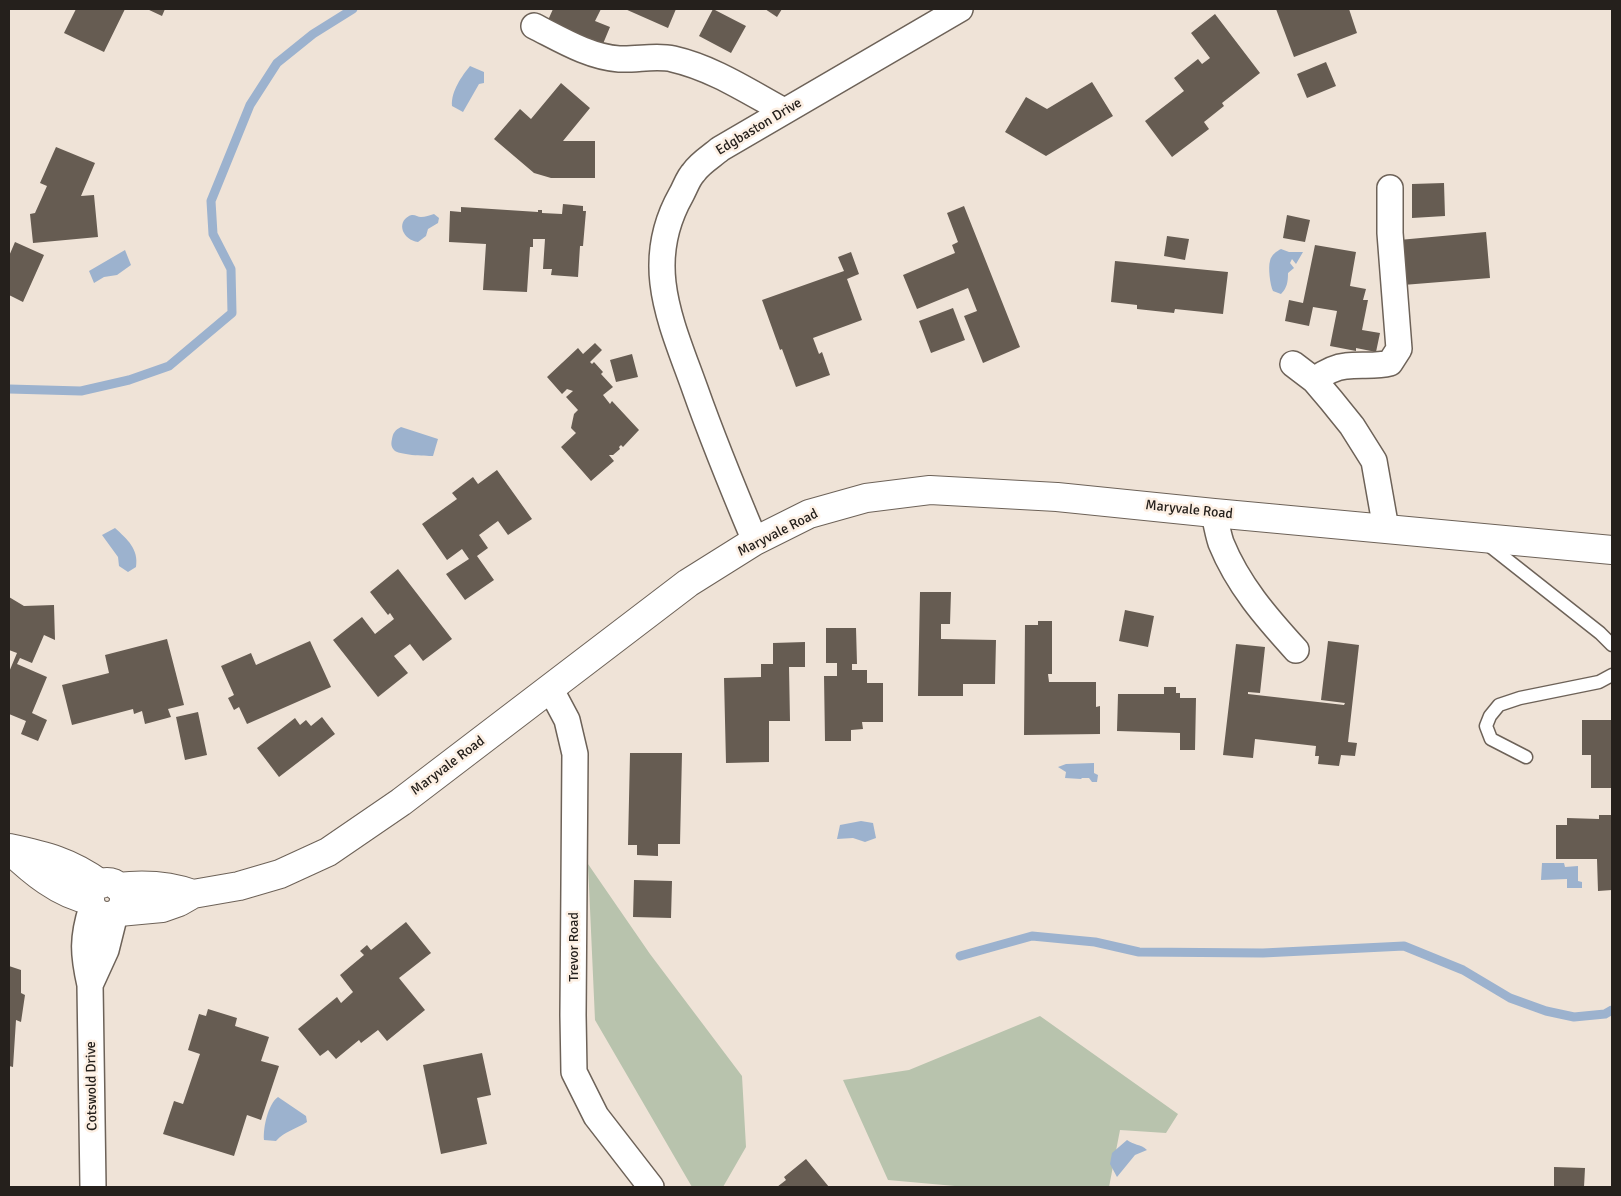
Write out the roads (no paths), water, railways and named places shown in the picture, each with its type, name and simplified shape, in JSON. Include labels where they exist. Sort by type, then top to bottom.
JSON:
[{"type":"street","name":"Edgbaston Drive","points":[[755,541],[702,409],[667,312],[662,289],[662,263],[666,231],[674,206],[694,171],[720,150],[960,9]]},
{"type":"street","points":[[534,26],[597,55],[619,59],[670,58],[691,64],[726,79],[784,111]]},
{"type":"street","points":[[1314,380],[1324,373],[1346,366],[1390,363],[1400,349],[1390,233],[1390,188]]},
{"type":"street","points":[[1293,364],[1314,380],[1352,426],[1374,462],[1386,529]]},
{"type":"street","name":"Maryvale Road","points":[[9,849],[24,864],[54,885],[80,898],[106,901],[136,885],[180,889],[193,894],[238,886],[280,874],[328,852],[401,802],[688,584],[755,541],[809,514],[866,498],[930,490],[1057,497],[1612,550]]},
{"type":"street","points":[[1214,513],[1221,542],[1241,583],[1268,619],[1296,650]]},
{"type":"street","name":"Trevor Road","points":[[550,688],[567,720],[575,754],[574,1072],[596,1116],[651,1187]]},
{"type":"street","name":"Cotswold Drive","points":[[93,1187],[90,985],[84,945],[85,929],[106,901]]},
{"type":"lane","points":[[1479,537],[1600,633],[1612,645]]},
{"type":"lane","points":[[1526,757],[1491,739],[1486,726],[1490,716],[1499,705],[1520,698],[1599,682],[1612,675]]},
{"type":"water","points":[[470,66],[484,72],[484,83],[479,84],[463,112],[452,106],[452,100],[458,84]]},
{"type":"water","points":[[434,214],[439,218],[438,223],[428,229],[426,236],[418,242],[405,235],[402,227],[405,219],[409,216],[423,217]]},
{"type":"water","points":[[1281,249],[1289,252],[1303,252],[1296,264],[1292,259],[1290,263],[1294,268],[1288,273],[1287,285],[1281,294],[1273,291],[1269,267],[1272,257]]},
{"type":"water","points":[[125,250],[131,265],[117,275],[104,277],[94,283],[89,271]]},
{"type":"water","points":[[401,427],[438,439],[433,456],[396,452],[392,448],[391,443],[393,435]]},
{"type":"water","points":[[115,528],[128,540],[136,555],[136,567],[128,572],[119,566],[118,557],[102,535]]},
{"type":"water","points":[[1094,763],[1094,773],[1098,775],[1097,782],[1092,782],[1089,778],[1065,778],[1066,772],[1058,767],[1066,764]]},
{"type":"water","points":[[861,821],[873,823],[876,838],[865,842],[853,838],[837,839],[840,825]]},
{"type":"water","points":[[1542,863],[1564,863],[1565,867],[1578,866],[1578,881],[1582,882],[1582,888],[1567,888],[1567,879],[1541,880]]},
{"type":"water","points":[[278,1097],[306,1116],[307,1122],[287,1132],[276,1141],[264,1140],[267,1117],[271,1105]]},
{"type":"water","points":[[1127,1140],[1147,1150],[1135,1155],[1117,1177],[1110,1164],[1112,1153]]},
{"type":"waterway","points":[[9,389],[81,391],[129,380],[169,366],[232,313],[231,269],[213,234],[211,201],[250,105],[277,63],[313,34],[353,9]]},
{"type":"waterway","points":[[960,956],[1032,936],[1095,942],[1139,952],[1263,953],[1404,946],[1463,970],[1510,998],[1546,1011],[1574,1017],[1605,1014],[1612,1010]]}]
